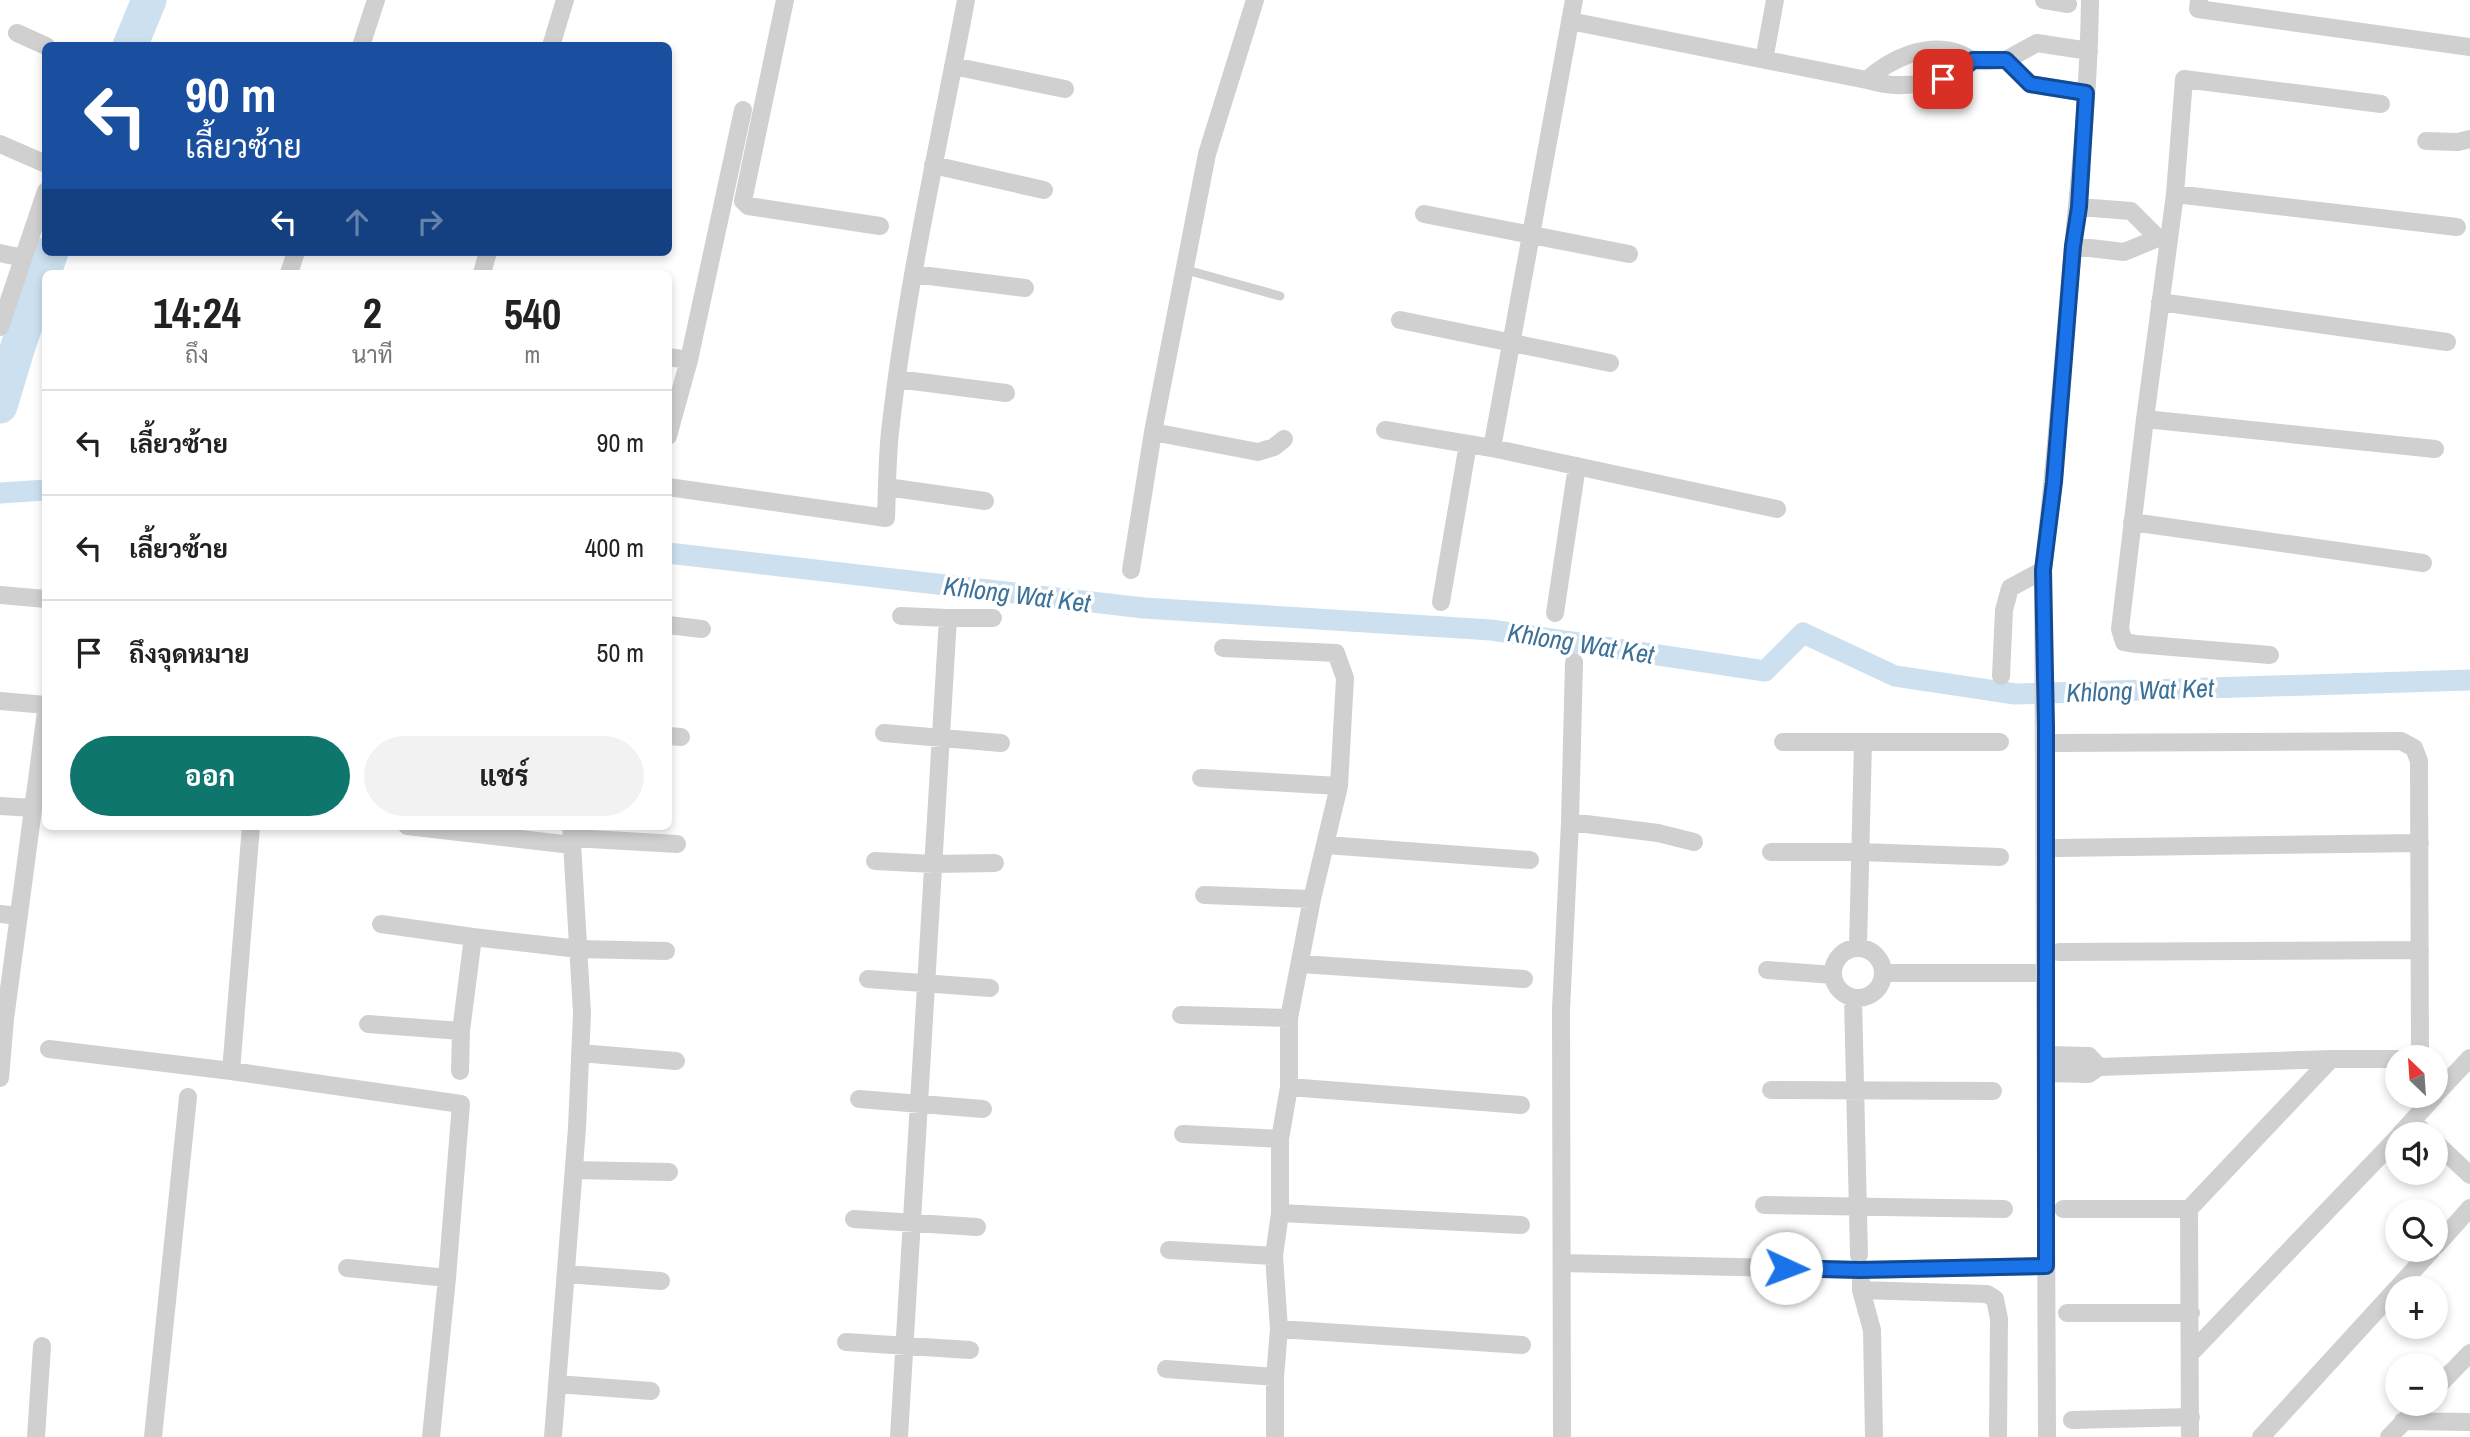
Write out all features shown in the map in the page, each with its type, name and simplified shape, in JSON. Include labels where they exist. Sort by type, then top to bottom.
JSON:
[{"type":"street","points":[[362,42],[376,0]]},
{"type":"street","points":[[552,42],[565,0]]},
{"type":"street","points":[[785,0],[743,201],[748,206],[880,226]]},
{"type":"street","points":[[672,488],[886,518],[890,436],[913,274],[966,0]]},
{"type":"street","points":[[1131,570],[1153,432],[1206,154],[1255,0]]},
{"type":"street","points":[[1492,448],[1574,0]]},
{"type":"street","points":[[1765,60],[1775,0]]},
{"type":"street","points":[[2044,0],[2068,4]]},
{"type":"street","points":[[2047,1437],[2046,727],[2043,682],[2043,570],[2054,482],[2073,246],[2079,207],[2090,0]]},
{"type":"street","points":[[2199,0],[2198,9],[2470,47]]},
{"type":"street","points":[[1570,21],[1889,86],[1927,82],[1958,73],[1973,60]]},
{"type":"street","points":[[17,33],[42,44]]},
{"type":"street","points":[[1867,80],[1879,69],[1923,50],[1940,49],[1973,60],[2006,60],[2037,43],[2089,51]]},
{"type":"street","points":[[2006,60],[2030,84],[2086,93]]},
{"type":"street","points":[[953,66],[1065,89]]},
{"type":"street","points":[[2270,655],[2124,642],[2120,629],[2160,302],[2163,239],[2175,194],[2184,79],[2381,104]]},
{"type":"street","points":[[672,422],[689,360],[743,110]]},
{"type":"street","points":[[2426,141],[2458,142],[2470,139]]},
{"type":"street","points":[[0,144],[42,162]]},
{"type":"street","points":[[933,165],[1044,190]]},
{"type":"street","points":[[2175,194],[2456,228]]},
{"type":"street","points":[[0,327],[42,203]]},
{"type":"street","points":[[2079,207],[2131,211],[2163,239]]},
{"type":"street","points":[[1424,214],[1629,254]]},
{"type":"street","points":[[2073,246],[2124,252],[2163,239]]},
{"type":"street","points":[[0,253],[23,258]]},
{"type":"street","points":[[913,274],[1026,288]]},
{"type":"street","points":[[2160,302],[2447,342]]},
{"type":"street","points":[[1400,320],[1610,363]]},
{"type":"street","points":[[672,358],[689,360]]},
{"type":"street","points":[[897,379],[1006,393]]},
{"type":"street","points":[[2145,419],[2435,449]]},
{"type":"street","points":[[1385,430],[1492,448],[1777,509]]},
{"type":"street","points":[[1153,432],[1258,452],[1274,447],[1284,439]]},
{"type":"street","points":[[1441,601],[1468,444]]},
{"type":"street","points":[[1555,613],[1577,466]]},
{"type":"street","points":[[887,487],[985,501]]},
{"type":"street","points":[[2132,522],[2423,563]]},
{"type":"street","points":[[2001,676],[2004,610],[2010,588],[2043,570]]},
{"type":"street","points":[[0,595],[42,599]]},
{"type":"street","points":[[901,616],[993,618]]},
{"type":"street","points":[[899,1437],[948,618]]},
{"type":"street","points":[[672,625],[702,629]]},
{"type":"street","points":[[1223,648],[1336,653],[1345,678],[1339,786],[1312,899],[1289,1018],[1289,1087],[1280,1139],[1280,1213],[1275,1256],[1279,1329],[1275,1377],[1275,1437]]},
{"type":"street","points":[[1562,1437],[1561,1010],[1574,662]]},
{"type":"street","points":[[0,701],[42,705]]},
{"type":"street","points":[[884,733],[1001,743]]},
{"type":"street","points":[[1858,947],[1863,741]]},
{"type":"street","points":[[2057,743],[2401,741],[2414,748],[2419,761],[2420,1045]]},
{"type":"street","points":[[0,1078],[3,1019],[42,742]]},
{"type":"street","points":[[1783,742],[2000,742]]},
{"type":"street","points":[[1201,778],[1339,786]]},
{"type":"street","points":[[0,806],[33,808]]},
{"type":"street","points":[[1570,822],[1658,833],[1694,842]]},
{"type":"street","points":[[231,1071],[251,830]]},
{"type":"street","points":[[473,830],[677,844]]},
{"type":"street","points":[[553,1437],[574,1170],[582,1013],[572,836]]},
{"type":"street","points":[[2057,848],[2420,843]]},
{"type":"street","points":[[1326,845],[1530,860]]},
{"type":"street","points":[[1771,852],[2000,857]]},
{"type":"street","points":[[875,861],[995,863]]},
{"type":"street","points":[[1204,895],[1312,899]]},
{"type":"street","points":[[0,914],[19,916]]},
{"type":"street","points":[[381,924],[579,949],[666,951]]},
{"type":"street","points":[[460,1071],[461,1031],[473,937]]},
{"type":"street","points":[[1858,947],[1871,950],[1880,961],[1884,974],[1879,987],[1866,997],[1853,998],[1840,990],[1833,975],[1834,965],[1841,953],[1858,947]]},
{"type":"street","points":[[2059,952],[2420,950]]},
{"type":"street","points":[[1301,964],[1524,979]]},
{"type":"street","points":[[1767,971],[1833,975]]},
{"type":"street","points":[[1884,974],[2046,973]]},
{"type":"street","points":[[868,979],[990,988]]},
{"type":"street","points":[[1853,998],[1861,1290],[1872,1330],[1874,1437]]},
{"type":"street","points":[[1181,1015],[1289,1018]]},
{"type":"street","points":[[368,1024],[461,1031]]},
{"type":"street","points":[[48,1049],[231,1071],[461,1104],[431,1437]]},
{"type":"street","points":[[580,1053],[676,1060]]},
{"type":"street","points":[[2046,1055],[2090,1056],[2099,1067]]},
{"type":"street","points":[[2448,1071],[2470,1058]]},
{"type":"street","points":[[2190,1437],[2189,1209],[2331,1059]]},
{"type":"street","points":[[2046,1073],[2089,1074],[2099,1067],[2385,1059]]},
{"type":"street","points":[[1289,1087],[1521,1105]]},
{"type":"street","points":[[1771,1090],[1993,1091]]},
{"type":"street","points":[[153,1437],[188,1097]]},
{"type":"street","points":[[859,1100],[983,1109]]},
{"type":"street","points":[[2411,1122],[2423,1108]]},
{"type":"street","points":[[1184,1134],[1280,1139]]},
{"type":"street","points":[[2191,1353],[2385,1150]]},
{"type":"street","points":[[2448,1154],[2470,1175]]},
{"type":"street","points":[[574,1170],[669,1172]]},
{"type":"street","points":[[1764,1205],[2004,1209]]},
{"type":"street","points":[[2448,1232],[2470,1208]]},
{"type":"street","points":[[2063,1209],[2189,1209]]},
{"type":"street","points":[[1280,1213],[1521,1225]]},
{"type":"street","points":[[854,1219],[977,1227]]},
{"type":"street","points":[[1169,1250],[1275,1256]]},
{"type":"street","points":[[2261,1437],[2421,1262]]},
{"type":"street","points":[[1562,1263],[2046,1266]]},
{"type":"street","points":[[347,1268],[447,1278]]},
{"type":"street","points":[[566,1274],[661,1281]]},
{"type":"street","points":[[1861,1290],[1987,1294],[1995,1299],[1998,1319],[1998,1437]]},
{"type":"street","points":[[2067,1312],[2191,1313]]},
{"type":"street","points":[[1279,1329],[1522,1345]]},
{"type":"street","points":[[846,1342],[970,1350]]},
{"type":"street","points":[[36,1437],[42,1346]]},
{"type":"street","points":[[2448,1376],[2470,1353]]},
{"type":"street","points":[[1166,1369],[1275,1377]]},
{"type":"street","points":[[557,1384],[651,1391]]},
{"type":"street","points":[[2389,1437],[2408,1416]]},
{"type":"street","points":[[2072,1420],[2190,1417]]},
{"type":"street","points":[[2403,1421],[2470,1422]]},
{"type":"lane","points":[[1183,269],[1280,296]]},
{"type":"waterway","points":[[132,42],[149,0]]},
{"type":"waterway","points":[[45,270],[50,256]]},
{"type":"waterway","points":[[0,406],[42,278]]},
{"type":"waterway","name":"Khlong Wat Ket","points":[[0,493],[42,490]]},
{"type":"waterway","name":"Khlong Wat Ket","points":[[672,553],[1144,608],[1491,630],[1765,671],[1803,633],[1895,676],[2015,694],[2470,680]]},
{"type":"route","points":[[1786,1268],[1860,1270],[2046,1266],[2046,727],[2043,682],[2043,570],[2054,482],[2073,246],[2079,207],[2086,93],[2030,84],[2006,60],[1973,60],[1958,73],[1943,79]]}]
